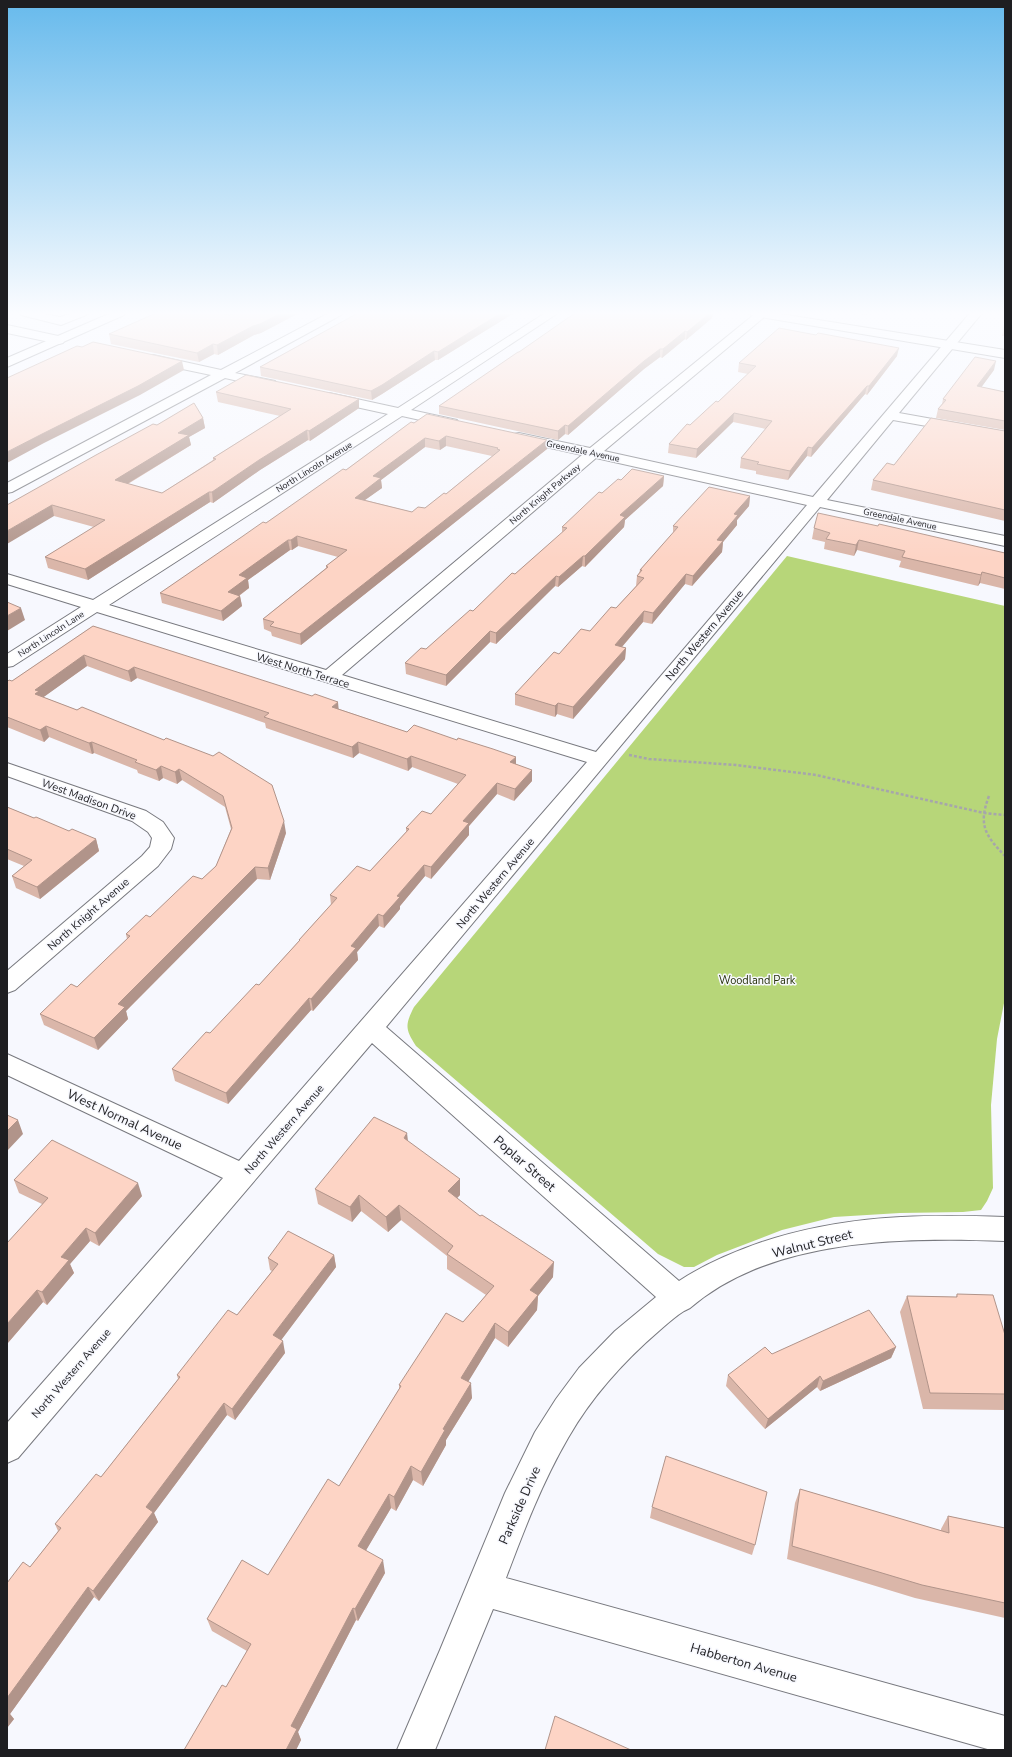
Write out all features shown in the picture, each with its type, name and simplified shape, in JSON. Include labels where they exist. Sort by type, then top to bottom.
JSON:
[{"type":"street","points":[[7,488],[182,395]]},
{"type":"street","points":[[320,395],[462,425]]},
{"type":"street","name":"North Lincoln Avenue","points":[[95,606],[426,395]]},
{"type":"street","name":"North Knight Parkway","points":[[329,677],[662,395]]},
{"type":"street","name":"North Western Avenue","points":[[7,1447],[371,1028],[907,395]]},
{"type":"street","points":[[890,415],[1005,436]]},
{"type":"street","name":"Greendale Avenue","points":[[508,435],[816,502],[1005,541]]},
{"type":"street","name":"West North Terrace","points":[[7,579],[329,677],[604,754]]},
{"type":"street","name":"North Lincoln Lane","points":[[7,662],[95,606]]},
{"type":"street","name":"West Madison Drive","points":[[7,769],[139,816],[156,827],[163,838]]},
{"type":"street","name":"North Knight Avenue","points":[[7,984],[150,861],[160,849],[163,838]]},
{"type":"street","name":"Poplar Street","points":[[371,1028],[679,1299]]},
{"type":"street","name":"West Normal Avenue","points":[[7,1064],[244,1175]]},
{"type":"street","name":"Walnut Street","points":[[679,1299],[708,1278],[748,1260],[795,1245],[847,1233],[935,1227],[1005,1229]]},
{"type":"street","name":"Parkside Drive","points":[[416,1750],[442,1693],[521,1495],[544,1449],[571,1405],[600,1366],[629,1337],[679,1299]]},
{"type":"street","name":"Habberton Avenue","points":[[484,1589],[1005,1735]]},
{"type":"path","points":[[604,754],[649,759],[736,765],[816,776],[984,813],[1005,816]]},
{"type":"path","points":[[989,796],[984,813],[985,832],[988,838],[1005,856]]},
{"type":"green space","name":"Woodland Park","points":[[787,556],[1005,606],[1005,998],[997,1039],[991,1105],[993,1188],[981,1210],[834,1217],[782,1230],[717,1255],[694,1267],[684,1267],[658,1254],[416,1046],[408,1031],[408,1023],[414,1007]]},
{"type":"building","points":[[7,395],[120,395],[42,434],[7,452]]},
{"type":"building","points":[[229,395],[340,395],[359,399],[309,431],[307,430],[259,460],[212,492],[209,492],[85,569],[45,557],[105,520],[52,505],[7,531],[7,505],[153,424],[157,425],[194,403],[203,418],[178,433],[189,435],[115,480],[162,493],[216,459],[213,458],[291,409]]},
{"type":"building","points":[[455,395],[604,395],[568,426],[565,425],[558,431],[439,406]]},
{"type":"building","points":[[725,395],[859,395],[812,448],[808,447],[790,471],[757,464],[759,462],[741,458],[772,421],[734,413],[697,449],[669,444],[687,424],[690,425],[716,401],[718,402]]},
{"type":"building","points":[[946,395],[1005,395],[1005,421],[938,409],[946,400],[943,399]]},
{"type":"building","points":[[427,414],[547,440],[300,634],[270,626],[274,622],[263,619],[347,550],[297,536],[291,540],[288,540],[239,575],[247,578],[228,592],[240,596],[221,611],[160,593],[263,522],[266,523],[343,469],[346,470],[411,422],[414,423]],"holes":[[[446,436],[498,448],[497,449],[500,450],[446,494],[444,493],[425,508],[418,507],[412,512],[355,498],[381,478],[373,476],[425,438],[439,441]]]},
{"type":"building","points":[[931,418],[1005,431],[1005,510],[873,480],[887,463],[894,465]]},
{"type":"building","points":[[632,469],[664,476],[620,515],[625,517],[585,556],[583,556],[559,577],[556,576],[496,633],[490,631],[446,675],[405,663],[421,648],[426,649],[470,610],[473,611],[512,573],[515,574],[567,528],[562,527],[599,492],[602,493],[618,479],[621,480]]},
{"type":"building","points":[[709,487],[750,496],[734,514],[738,515],[717,540],[723,541],[693,576],[686,574],[653,613],[644,611],[615,645],[626,648],[573,707],[558,703],[555,706],[515,694],[554,652],[559,654],[581,629],[590,631],[611,607],[616,608],[644,578],[637,576],[642,570],[640,570],[678,527],[673,526]]},
{"type":"building","points":[[818,513],[878,526],[879,524],[1005,553],[1005,578],[982,572],[981,575],[902,557],[905,551],[859,540],[856,545],[826,539],[830,533],[814,528]]},
{"type":"building","points":[[7,602],[21,608],[7,616]]},
{"type":"building","points":[[93,626],[312,696],[315,694],[338,702],[332,707],[407,732],[414,725],[457,740],[458,738],[493,749],[516,757],[510,762],[532,770],[515,789],[497,783],[463,821],[469,823],[431,867],[424,865],[397,896],[400,897],[383,916],[378,914],[351,946],[356,948],[311,999],[309,998],[226,1093],[172,1069],[206,1032],[210,1033],[256,984],[259,985],[337,898],[330,895],[357,866],[370,871],[409,829],[406,828],[422,811],[431,814],[466,775],[411,756],[407,759],[358,742],[352,747],[264,717],[269,713],[134,667],[128,671],[84,655],[35,690],[39,691],[35,694],[77,710],[82,707],[164,740],[166,738],[213,756],[219,752],[272,785],[284,821],[268,868],[255,867],[118,1004],[125,1007],[94,1038],[40,1014],[71,984],[77,987],[130,936],[126,934],[146,915],[150,917],[193,876],[202,879],[216,866],[232,828],[223,796],[179,769],[175,772],[161,766],[156,770],[135,762],[137,760],[92,742],[89,743],[46,726],[40,730],[7,717],[7,682],[9,680],[12,681]]},
{"type":"building","points":[[7,807],[69,831],[72,829],[96,839],[37,887],[12,876],[32,860],[7,849]]},
{"type":"building","points":[[7,1115],[18,1120],[7,1131]]},
{"type":"building","points":[[374,1117],[407,1133],[404,1138],[460,1179],[448,1191],[480,1216],[482,1215],[554,1262],[530,1290],[538,1295],[508,1332],[495,1323],[461,1378],[471,1383],[443,1429],[445,1430],[421,1472],[411,1466],[394,1497],[389,1494],[358,1546],[383,1560],[355,1609],[353,1608],[291,1726],[297,1729],[286,1750],[184,1750],[222,1685],[226,1687],[251,1644],[207,1619],[242,1560],[268,1575],[328,1479],[339,1486],[401,1386],[399,1385],[446,1313],[463,1322],[494,1286],[447,1254],[453,1246],[399,1205],[386,1217],[359,1195],[350,1207],[315,1189]]},
{"type":"building","points":[[52,1140],[138,1183],[95,1233],[86,1228],[61,1257],[69,1260],[42,1292],[37,1290],[7,1324],[7,1243],[48,1198],[14,1180]]},
{"type":"building","points":[[288,1231],[334,1255],[273,1335],[283,1341],[232,1409],[224,1403],[146,1507],[153,1512],[93,1591],[88,1587],[7,1698],[7,1583],[23,1562],[30,1567],[61,1528],[55,1524],[96,1474],[101,1477],[180,1377],[177,1375],[228,1310],[237,1315],[278,1264],[268,1258]]},
{"type":"building","points":[[957,1294],[993,1295],[1005,1335],[1005,1394],[930,1393],[907,1296],[957,1297]]},
{"type":"building","points":[[869,1310],[896,1347],[823,1381],[820,1376],[768,1419],[728,1375],[765,1347],[772,1354]]},
{"type":"building","points":[[666,1456],[767,1492],[755,1545],[652,1507]]},
{"type":"building","points":[[800,1489],[949,1533],[948,1516],[1005,1528],[1005,1603],[922,1585],[792,1546]]},
{"type":"building","points":[[555,1716],[631,1750],[545,1750]]}]
